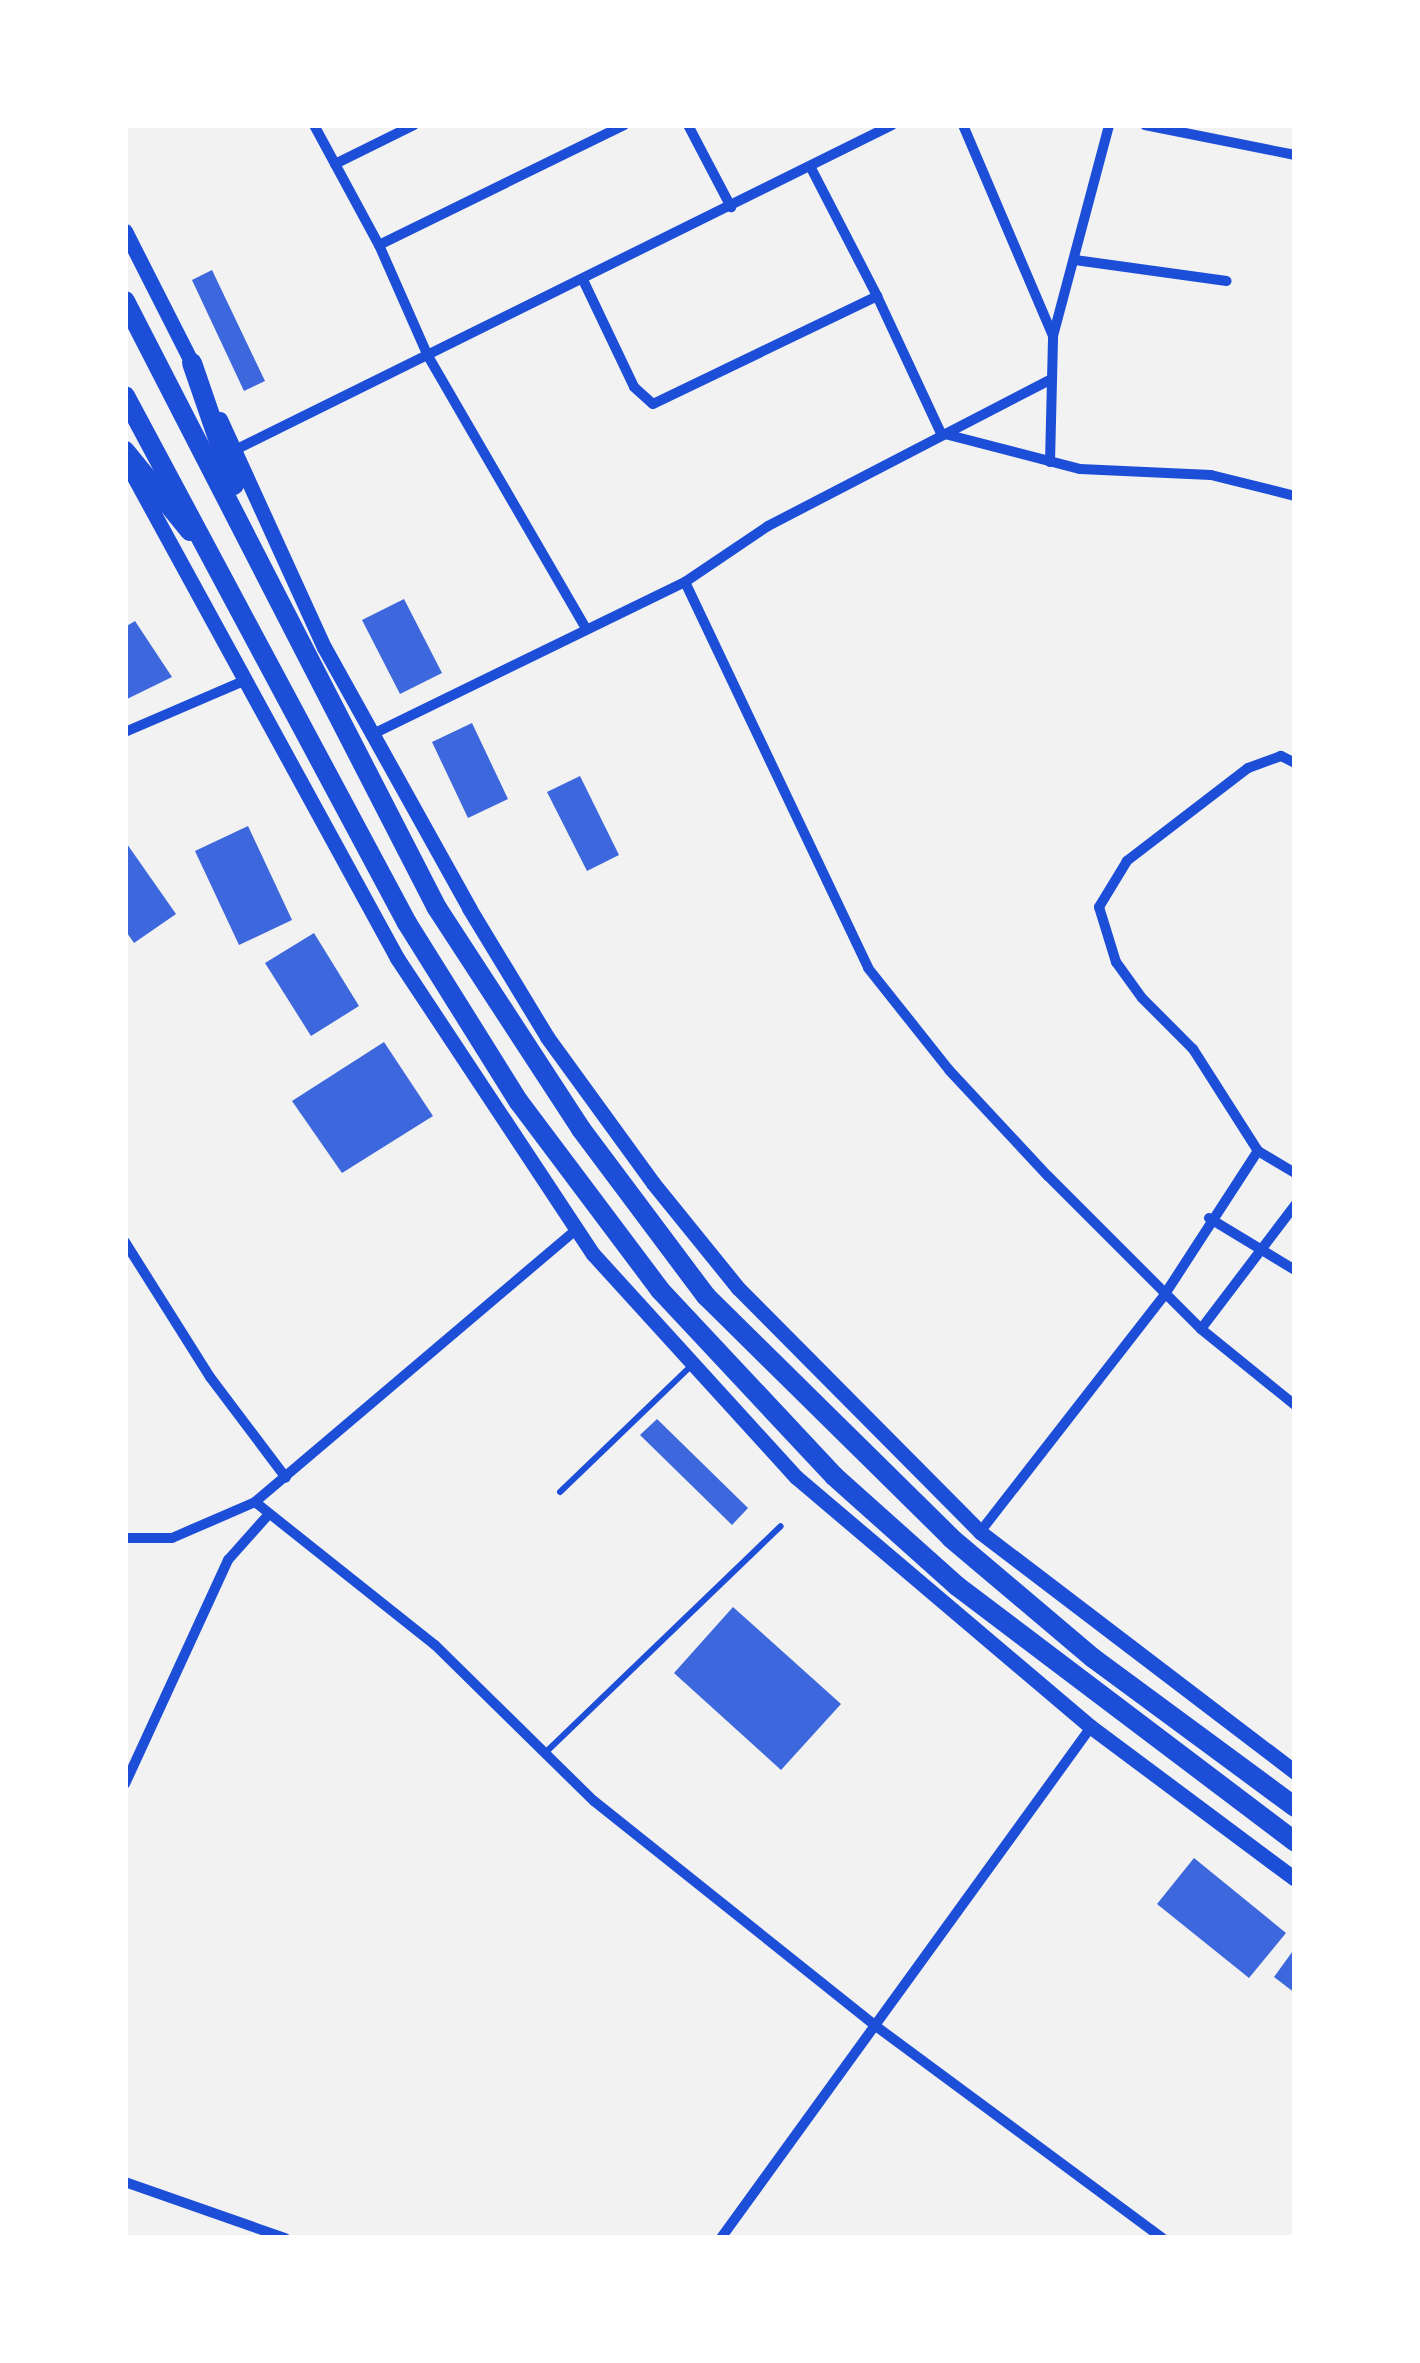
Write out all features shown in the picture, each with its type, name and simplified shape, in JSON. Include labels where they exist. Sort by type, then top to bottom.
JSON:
[{"type":"highway","points":[[125,300],[256,548],[342,732],[437,908],[581,1130],[706,1296],[951,1538],[1093,1658],[1295,1807]]},
{"type":"highway","points":[[192,363],[256,548]]},
{"type":"highway","points":[[125,396],[226,576],[407,923],[519,1102],[660,1290],[834,1476],[957,1586],[1295,1842]]},
{"type":"highway","points":[[125,451],[226,576]]},
{"type":"street","points":[[314,125],[379,245],[428,356],[586,629]]},
{"type":"street","points":[[335,164],[414,125]]},
{"type":"street","points":[[379,245],[624,125]]},
{"type":"street","points":[[688,125],[731,207]]},
{"type":"street","points":[[235,450],[584,282],[892,125]]},
{"type":"street","points":[[964,125],[1053,336]]},
{"type":"street","points":[[1050,462],[1053,336],[1110,125]]},
{"type":"street","points":[[1145,125],[1295,155]]},
{"type":"street","points":[[810,168],[942,433],[1080,469],[1211,474],[1295,496]]},
{"type":"street","points":[[125,231],[235,450],[290,579],[373,734],[547,1037],[653,1183],[777,1330],[980,1532],[1295,1772]]},
{"type":"street","points":[[1075,260],[1228,281]]},
{"type":"street","points":[[584,282],[634,387],[654,404],[877,296]]},
{"type":"street","points":[[373,734],[684,582],[768,526],[1052,378]]},
{"type":"street","points":[[125,462],[397,958],[576,1230],[796,1476],[1091,1728],[1295,1879]]},
{"type":"street","points":[[684,582],[868,968],[949,1070],[1166,1294],[1201,1329],[1295,1405]]},
{"type":"street","points":[[125,732],[246,680]]},
{"type":"street","points":[[1295,763],[1281,756],[1248,768],[1128,861],[1099,907],[1116,962],[1193,1049],[1258,1151],[1295,1172]]},
{"type":"street","points":[[980,1532],[1166,1294],[1209,1218],[1258,1151]]},
{"type":"street","points":[[1201,1329],[1268,1249],[1295,1205]]},
{"type":"street","points":[[1209,1218],[1268,1249],[1295,1270]]},
{"type":"street","points":[[125,1538],[172,1538],[255,1502],[576,1230]]},
{"type":"street","points":[[125,1242],[210,1377],[286,1478]]},
{"type":"street","points":[[255,1502],[435,1645],[594,1801],[873,2024],[1162,2238]]},
{"type":"street","points":[[125,1784],[228,1560],[269,1514]]},
{"type":"street","points":[[721,2238],[1091,1728]]},
{"type":"street","points":[[125,2182],[285,2238]]},
{"type":"lane","points":[[560,1492],[693,1364]]},
{"type":"lane","points":[[545,1753],[780,1526]]},
{"type":"building","points":[[212,270],[265,381],[244,391],[192,280]]},
{"type":"building","points":[[404,599],[442,673],[400,694],[362,620]]},
{"type":"building","points":[[135,621],[172,677],[125,700],[125,627]]},
{"type":"building","points":[[472,723],[508,799],[468,818],[432,742]]},
{"type":"building","points":[[580,776],[619,855],[587,871],[547,792]]},
{"type":"building","points":[[248,826],[292,920],[239,945],[195,851]]},
{"type":"building","points":[[127,844],[176,914],[134,943],[125,930]]},
{"type":"building","points":[[314,933],[359,1006],[311,1036],[265,963]]},
{"type":"building","points":[[384,1042],[433,1116],[342,1173],[292,1101]]},
{"type":"building","points":[[657,1419],[748,1508],[732,1525],[640,1435]]},
{"type":"building","points":[[733,1607],[841,1704],[781,1770],[674,1673]]},
{"type":"building","points":[[1194,1858],[1286,1933],[1249,1978],[1157,1904]]},
{"type":"building","points":[[1295,1948],[1295,1993],[1274,1977]]}]
